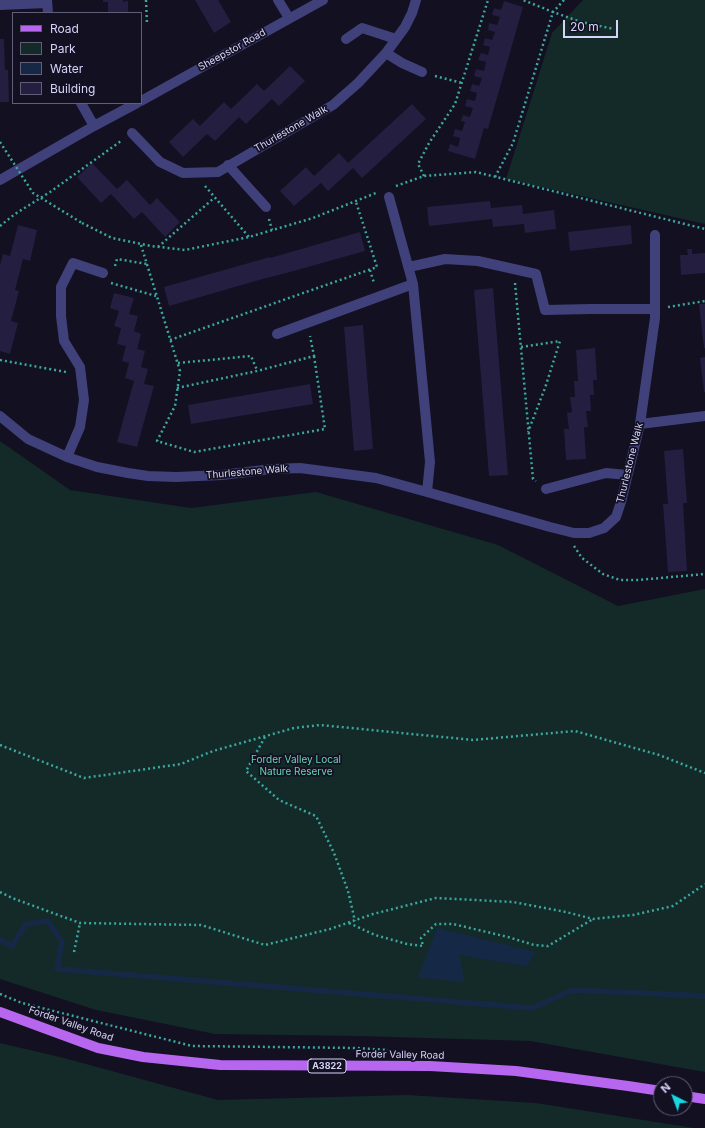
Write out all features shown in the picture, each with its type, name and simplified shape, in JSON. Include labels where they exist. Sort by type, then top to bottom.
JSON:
[{"type":"main road","name":"Forder Valley Road","points":[[0,1012],[98,1048],[143,1058],[220,1065],[430,1066],[516,1071],[653,1091]]},
{"type":"main road","points":[[693,1097],[705,1099]]},
{"type":"street","points":[[278,0],[288,18]]},
{"type":"street","name":"Sheepstor Road","points":[[142,100],[288,18],[323,0]]},
{"type":"street","name":"Thurlestone Walk","points":[[132,133],[160,162],[183,173],[218,172],[333,105],[358,83],[386,53],[405,27],[412,13],[416,0]]},
{"type":"street","points":[[0,4],[47,5]]},
{"type":"street","points":[[346,39],[362,28],[396,39]]},
{"type":"street","points":[[386,53],[402,63],[422,72]]},
{"type":"street","points":[[82,104],[94,126]]},
{"type":"street","points":[[0,180],[135,104]]},
{"type":"street","points":[[228,165],[266,207]]},
{"type":"street","points":[[389,197],[413,284],[430,462],[427,492]]},
{"type":"street","name":"Thurlestone Walk","points":[[0,416],[28,439],[67,458],[97,467],[148,476],[176,477],[222,474],[272,468],[300,468],[376,478],[574,533],[589,533],[604,528],[616,518],[640,424],[655,318],[655,235]]},
{"type":"street","points":[[409,267],[445,259],[478,261],[536,274],[545,310],[655,309]]},
{"type":"street","points":[[67,458],[80,427],[84,400],[80,366],[64,341],[61,316],[61,286],[73,264],[103,273]]},
{"type":"street","points":[[277,334],[413,284]]},
{"type":"street","points":[[640,424],[705,416]]},
{"type":"street","points":[[546,489],[606,473],[627,475]]},
{"type":"path","points":[[146,0],[147,24]]},
{"type":"path","points":[[424,176],[418,164],[429,143],[455,104],[488,0]]},
{"type":"path","points":[[523,0],[581,22],[614,29]]},
{"type":"path","points":[[495,177],[513,143],[552,12],[564,0]]},
{"type":"path","points":[[422,72],[462,83]]},
{"type":"path","points":[[0,226],[132,133]]},
{"type":"path","points":[[0,142],[33,193],[82,223]]},
{"type":"path","points":[[195,172],[214,198],[250,237]]},
{"type":"path","points":[[158,247],[214,198]]},
{"type":"path","points":[[170,340],[377,267],[356,202]]},
{"type":"path","points":[[141,244],[180,371],[175,406],[158,441],[194,452],[326,429],[307,322]]},
{"type":"path","points":[[147,264],[117,259],[111,283],[157,296]]},
{"type":"path","points":[[514,269],[533,479],[546,489]]},
{"type":"path","points":[[103,273],[114,271]]},
{"type":"path","points":[[655,309],[705,301]]},
{"type":"path","points":[[521,347],[560,341],[545,388],[528,432]]},
{"type":"path","points":[[178,363],[251,356],[257,370]]},
{"type":"path","points":[[177,388],[314,356]]},
{"type":"path","points":[[0,360],[81,374]]},
{"type":"path","points":[[563,530],[582,558],[603,574],[620,580],[638,580],[705,574]]},
{"type":"path","points":[[0,745],[84,778],[181,764],[213,751],[265,736],[294,728],[320,725],[473,740],[575,730],[659,756],[705,773]]},
{"type":"path","points":[[265,736],[246,771],[279,800],[316,816],[337,860],[348,891],[355,921]]},
{"type":"path","points":[[0,892],[12,898],[80,923],[201,925],[264,945],[330,929],[373,914],[436,898],[513,902],[566,912],[592,919],[633,914],[673,906],[705,884]]},
{"type":"path","points":[[348,923],[375,935],[407,944],[423,946],[421,938],[436,924],[453,924],[534,945],[548,946],[592,919]]},
{"type":"path","points":[[74,952],[80,923]]},
{"type":"path","points":[[0,994],[22,1003],[192,1046],[357,1048],[389,1050]]},
{"type":"green space","points":[[583,0],[705,0],[705,224],[506,179],[552,33]]},
{"type":"green space","name":"Forder Valley Local Nature Reserve","points":[[0,441],[70,490],[191,508],[316,492],[498,545],[618,606],[705,589],[705,1072],[530,1041],[215,1034],[96,1010],[0,979]]},
{"type":"green space","points":[[0,1043],[64,1058],[218,1100],[407,1095],[536,1103],[694,1128],[0,1128]]},
{"type":"water","points":[[437,928],[536,952],[526,966],[459,955],[465,982],[418,978]]},
{"type":"building","points":[[103,0],[128,1],[128,12],[108,12],[108,2],[103,2]]},
{"type":"building","points":[[195,0],[218,0],[231,22],[214,33]]},
{"type":"building","points":[[504,1],[523,7],[488,129],[484,128],[475,159],[448,151],[450,144],[458,147],[460,138],[453,136],[455,129],[462,131],[465,122],[461,121],[463,115],[470,117],[473,108],[465,106],[467,99],[475,101],[477,93],[470,91],[472,84],[479,86],[482,78],[474,76],[476,69],[484,71],[486,62],[478,60],[481,53],[488,55],[490,47],[483,45],[485,38],[492,40],[495,32],[488,30],[489,23],[497,25],[500,17],[492,15],[494,8],[501,10]]},
{"type":"building","points":[[0,39],[4,39],[5,70],[8,70],[9,102],[0,102]]},
{"type":"building","points":[[290,66],[305,81],[279,106],[272,99],[246,124],[239,117],[215,141],[207,134],[183,157],[169,142],[193,119],[200,126],[224,102],[231,109],[257,84],[264,91]]},
{"type":"building","points":[[412,104],[426,119],[362,178],[353,168],[328,191],[321,183],[294,206],[280,191],[306,167],[314,176],[339,153],[348,163]]},
{"type":"building","points":[[92,163],[117,189],[127,180],[150,205],[157,198],[180,222],[165,237],[142,212],[134,219],[111,194],[101,203],[77,177]]},
{"type":"building","points":[[490,201],[491,208],[522,205],[523,214],[554,210],[556,229],[525,233],[524,224],[493,227],[492,219],[429,226],[427,207]]},
{"type":"building","points":[[18,225],[37,230],[30,261],[23,259],[15,290],[19,291],[11,321],[18,323],[10,354],[0,351],[0,265],[3,254],[10,256]]},
{"type":"building","points":[[631,225],[632,244],[570,251],[568,232]]},
{"type":"building","points":[[360,232],[365,251],[169,306],[164,287]]},
{"type":"building","points":[[687,249],[692,249],[692,254],[705,253],[705,273],[681,275],[680,255],[688,255]]},
{"type":"building","points":[[493,288],[508,475],[489,476],[474,290]]},
{"type":"building","points":[[114,293],[134,298],[129,314],[138,316],[134,331],[141,334],[137,349],[145,351],[141,367],[148,369],[144,384],[154,386],[137,447],[117,442],[134,381],[125,378],[129,363],[122,361],[126,346],[117,344],[121,328],[114,326],[119,311],[110,308]]},
{"type":"building","points":[[699,304],[705,304],[705,348],[704,348]]},
{"type":"building","points":[[363,325],[373,449],[354,451],[344,327]]},
{"type":"building","points":[[595,348],[597,380],[593,380],[594,395],[590,395],[591,411],[586,411],[588,427],[584,427],[586,459],[566,460],[564,429],[569,429],[567,413],[572,412],[570,397],[575,397],[574,381],[578,381],[576,350]]},
{"type":"building","points":[[705,357],[705,392],[704,392],[700,358]]},
{"type":"building","points":[[310,384],[313,404],[191,424],[188,405]]},
{"type":"building","points":[[683,449],[687,503],[683,503],[687,571],[668,572],[663,504],[668,504],[664,451]]},
{"type":"waterway","points":[[0,940],[12,946],[26,924],[48,921],[62,942],[57,969],[532,1008],[573,990],[705,996]]}]
